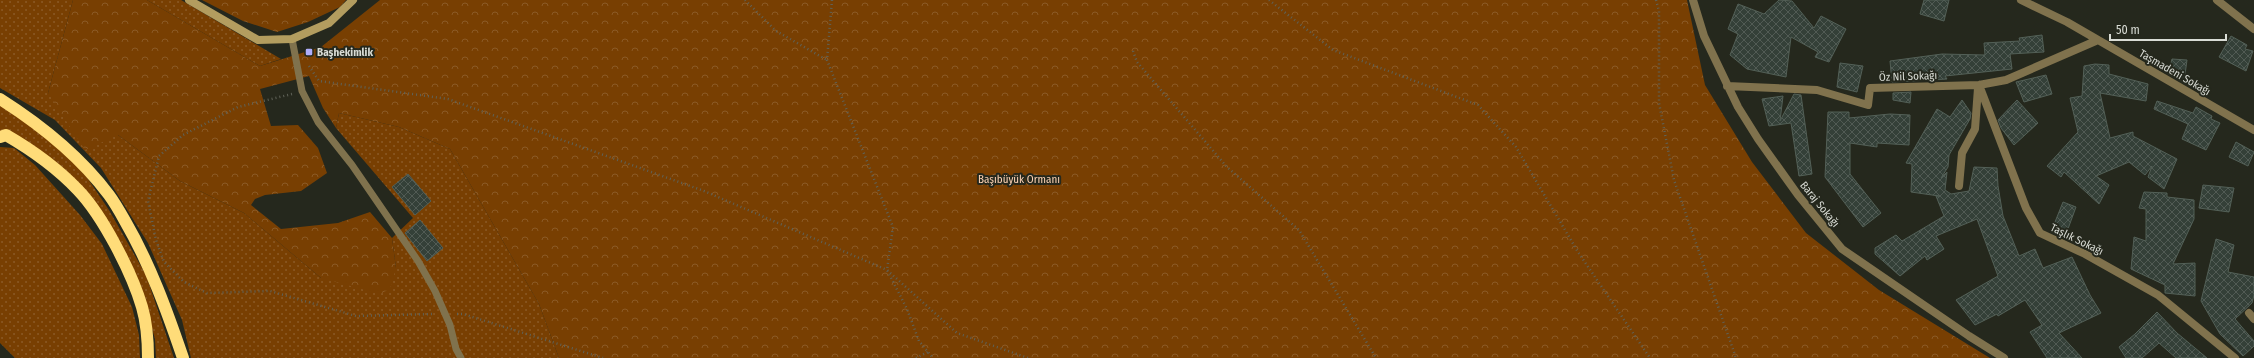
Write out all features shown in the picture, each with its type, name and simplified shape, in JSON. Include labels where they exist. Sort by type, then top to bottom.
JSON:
[{"type":"highway","points":[[0,99],[39,124],[64,145],[110,195],[134,237],[159,290],[183,358]]},
{"type":"highway","points":[[0,137],[6,136],[29,148],[78,191],[102,224],[126,268],[142,307],[148,340],[148,358]]},
{"type":"main road","points":[[189,0],[258,40],[292,39],[330,22],[353,0]]},
{"type":"street","name":"Baraj Sokağı","points":[[1693,0],[1704,36],[1727,86],[1758,139],[1798,195],[1842,248],[1957,328],[2004,358]]},
{"type":"street","name":"Taşmadeni Sokağı","points":[[2021,0],[2067,22],[2254,130]]},
{"type":"street","points":[[2217,0],[2254,29]]},
{"type":"street","name":"Öz Nil Sokağı","points":[[1727,86],[1817,90],[1868,105],[1870,88],[1979,85],[2006,80],[2098,40]]},
{"type":"street","points":[[1959,186],[1962,153],[1975,129],[1979,85]]},
{"type":"street","name":"Taşlık Sokağı","points":[[1979,85],[2026,208],[2040,233],[2085,254],[2158,295],[2235,358]]},
{"type":"lane","points":[[292,39],[302,91],[318,122],[352,165],[418,261],[435,291],[445,314],[456,349],[461,358]]},
{"type":"path","points":[[745,0],[776,31],[827,60]]},
{"type":"path","points":[[832,0],[827,60],[893,226],[887,270],[907,309],[919,341],[933,358]]},
{"type":"path","points":[[1269,0],[1333,50],[1478,105],[1516,147],[1578,252],[1650,358]]},
{"type":"path","points":[[1656,0],[1659,11],[1658,103],[1674,180],[1736,358]]},
{"type":"path","points":[[1133,51],[1137,62],[1228,167],[1299,230],[1376,358]]},
{"type":"path","points":[[307,63],[319,81],[448,99],[704,191],[887,270],[957,333],[1028,358]]},
{"type":"path","points":[[302,91],[238,107],[183,135],[159,156],[148,201],[156,240],[164,262],[184,282],[207,293],[270,291],[356,316],[463,314],[603,358]]},
{"type":"path","points":[[916,358],[928,352]]},
{"type":"green space","points":[[0,0],[73,0],[48,93],[118,135],[180,181],[244,213],[321,278],[396,268],[392,238],[413,218],[336,128],[339,113],[399,127],[450,149],[539,304],[559,358],[191,358],[182,320],[148,243],[101,168],[55,120],[0,88]]},
{"type":"green space","name":"Başıbüyük Ormanı","points":[[73,0],[147,0],[260,66],[321,47],[380,0],[1687,0],[1705,85],[1752,162],[1806,233],[1879,290],[1990,358],[559,358],[539,304],[450,149],[399,127],[339,113],[336,128],[323,108],[309,76],[260,89],[271,126],[298,125],[318,148],[327,173],[301,191],[265,195],[255,199],[251,205],[281,229],[338,223],[370,212],[392,238],[396,268],[390,289],[380,294],[321,278],[244,213],[180,181],[118,135],[85,150],[48,93]]},
{"type":"green space","points":[[147,0],[181,0],[281,59],[260,66]]},
{"type":"green space","points":[[202,0],[346,0],[340,7],[308,22],[277,32],[243,21]]},
{"type":"green space","points":[[0,103],[59,147],[86,176],[109,210],[146,275],[174,358],[156,358],[155,339],[140,288],[75,182],[0,133]]},
{"type":"green space","points":[[0,147],[14,148],[35,165],[80,215],[102,244],[132,307],[139,335],[140,358],[15,358],[0,343]]},
{"type":"building","points":[[1779,0],[1792,1],[1814,28],[1821,16],[1846,29],[1829,62],[1815,57],[1818,52],[1791,37],[1786,77],[1747,69],[1730,55],[1738,34],[1728,29],[1738,4],[1764,14]]},
{"type":"building","points":[[1924,0],[1949,0],[1944,21],[1920,14]]},
{"type":"building","points":[[2042,35],[2044,52],[2010,54],[2012,69],[1945,76],[1947,79],[1892,82],[1890,61],[1942,54],[1985,55],[1984,43],[2020,41],[2019,38]]},
{"type":"building","points":[[2231,36],[2247,45],[2245,49],[2253,51],[2246,71],[2219,57]]},
{"type":"building","points":[[2172,59],[2187,60],[2184,82],[2168,74]]},
{"type":"building","points":[[1840,63],[1863,66],[1857,92],[1837,87]]},
{"type":"building","points":[[2095,64],[2109,65],[2109,74],[2148,84],[2146,101],[2100,93],[2110,138],[2133,132],[2133,136],[2177,159],[2164,189],[2148,177],[2152,166],[2145,175],[2129,162],[2096,176],[2109,185],[2099,204],[2064,172],[2061,177],[2047,166],[2078,132],[2070,98],[2082,96],[2084,66]]},
{"type":"building","points":[[2046,75],[2052,94],[2024,102],[2016,82]]},
{"type":"building","points":[[1911,92],[1910,103],[1893,100],[1893,93]]},
{"type":"building","points":[[1794,94],[1801,95],[1812,174],[1799,176],[1791,123],[1769,126],[1762,99],[1783,96],[1780,121]]},
{"type":"building","points":[[1962,100],[1971,113],[1970,119],[1949,155],[1948,167],[1941,178],[1947,172],[1945,190],[1951,194],[1969,191],[1974,167],[1997,168],[1998,186],[2003,216],[2019,256],[2035,249],[2043,268],[2072,257],[2090,295],[2101,313],[2059,333],[2082,358],[2047,358],[2030,332],[2042,325],[2025,300],[1998,316],[1997,314],[1975,325],[1956,300],[1998,276],[1977,219],[1936,236],[1944,249],[1927,260],[1925,256],[1900,276],[1875,254],[1875,248],[1896,235],[1902,241],[1944,216],[1936,196],[1939,196],[1911,192],[1912,164],[1906,163],[1937,109],[1950,117]]},
{"type":"building","points":[[2017,100],[2038,123],[2014,145],[2001,128],[1998,120]]},
{"type":"building","points":[[2157,101],[2193,113],[2196,107],[2212,116],[2211,119],[2220,123],[2206,150],[2182,139],[2188,124],[2154,109]]},
{"type":"building","points":[[1828,112],[1849,112],[1849,118],[1890,114],[1910,115],[1909,145],[1877,143],[1877,147],[1850,143],[1850,174],[1881,213],[1863,227],[1825,177]]},
{"type":"building","points":[[2236,142],[2254,152],[2248,166],[2229,157]]},
{"type":"building","points":[[408,174],[431,201],[415,215],[392,187]]},
{"type":"building","points":[[2203,185],[2234,188],[2229,212],[2199,208]]},
{"type":"building","points":[[2144,192],[2167,193],[2167,197],[2194,200],[2194,219],[2173,264],[2195,263],[2195,296],[2165,293],[2165,285],[2131,269],[2134,237],[2146,241],[2146,209],[2139,208]]},
{"type":"building","points":[[2063,202],[2076,207],[2065,237],[2051,232]]},
{"type":"building","points":[[420,220],[443,248],[427,261],[405,233]]},
{"type":"building","points":[[2216,239],[2234,245],[2228,272],[2254,277],[2254,295],[2252,303],[2235,319],[2254,341],[2254,346],[2243,356],[2220,334],[2201,301]]},
{"type":"building","points":[[2157,312],[2177,333],[2207,358],[2176,358],[2159,343],[2142,358],[2126,358],[2119,347],[2135,334]]},
{"type":"place","name":"Başhekimlik","points":[[309,52]]}]
